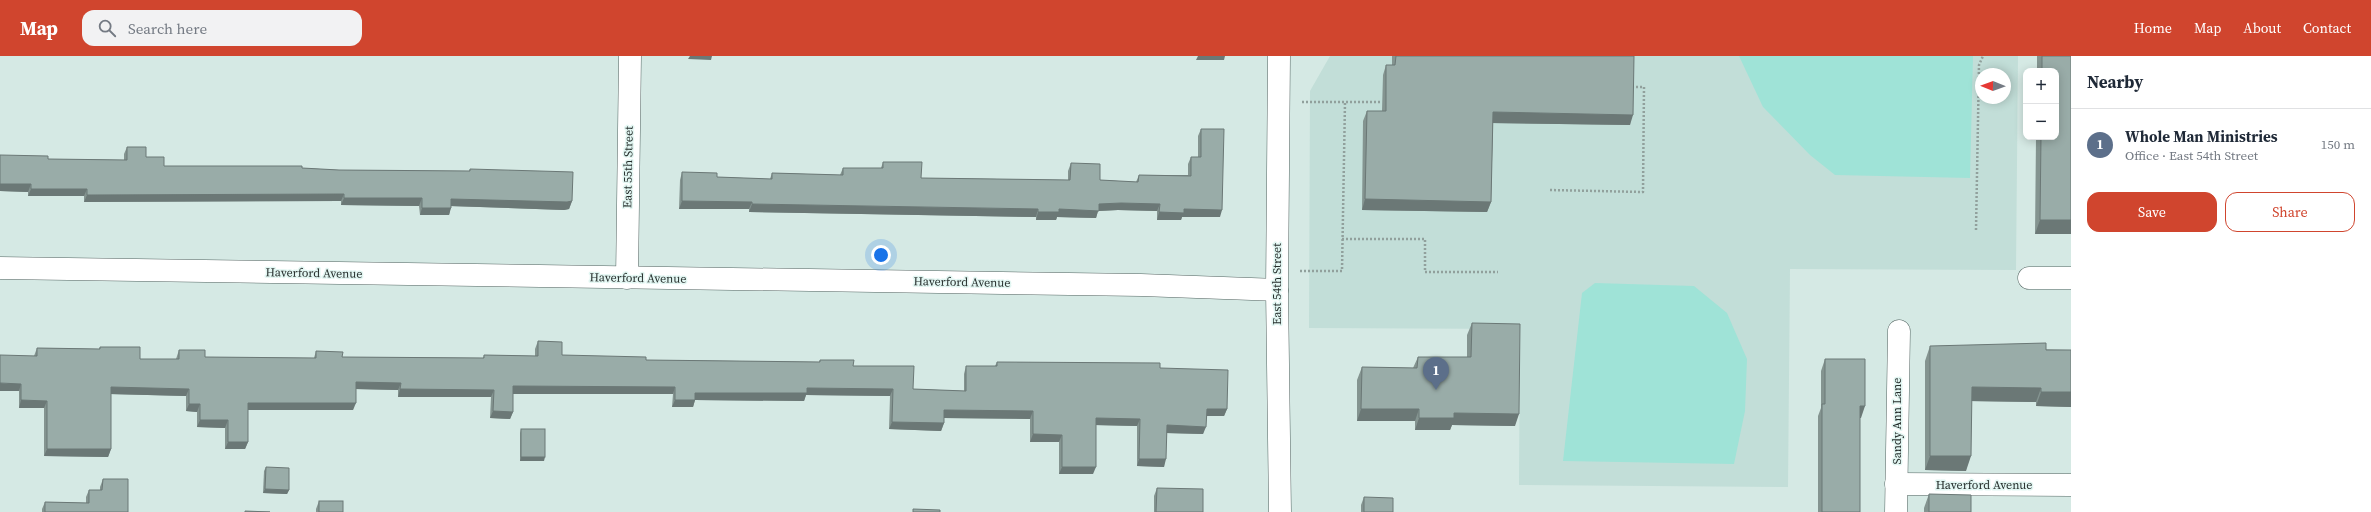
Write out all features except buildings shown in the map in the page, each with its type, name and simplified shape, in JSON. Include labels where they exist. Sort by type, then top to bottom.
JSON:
[{"type":"street","name":"East 55th Street","points":[[627,278],[630,56]]},
{"type":"street","name":"East 54th Street","points":[[1279,56],[1277,290],[1280,512]]},
{"type":"street","name":"Haverford Avenue","points":[[0,268],[1125,284],[1277,290]]},
{"type":"street","points":[[2029,278],[2071,278]]},
{"type":"street","name":"Sandy Ann Lane","points":[[1896,512],[1899,331]]},
{"type":"street","name":"Haverford Avenue","points":[[1896,484],[2071,485]]},
{"type":"path","points":[[1976,230],[1979,65],[1983,56]]},
{"type":"path","points":[[1550,190],[1642,192],[1644,87],[1630,87]]},
{"type":"path","points":[[1300,102],[1382,102]]},
{"type":"path","points":[[1297,271],[1342,271],[1342,239],[1344,229],[1345,102]]},
{"type":"path","points":[[1342,239],[1425,239],[1425,272],[1498,272]]},
{"type":"shaded area","points":[[1330,56],[2018,56],[2016,270],[1790,269],[1788,487],[1519,485],[1520,329],[1309,328],[1310,91]]},
{"type":"green space","points":[[1739,56],[1973,56],[1970,178],[1835,175],[1810,155],[1763,107]]},
{"type":"green space","points":[[1595,283],[1694,286],[1727,313],[1747,359],[1745,411],[1734,464],[1563,461],[1582,293]]},
{"type":"place","name":"Whole Man Ministries","points":[[1436,390]]}]
